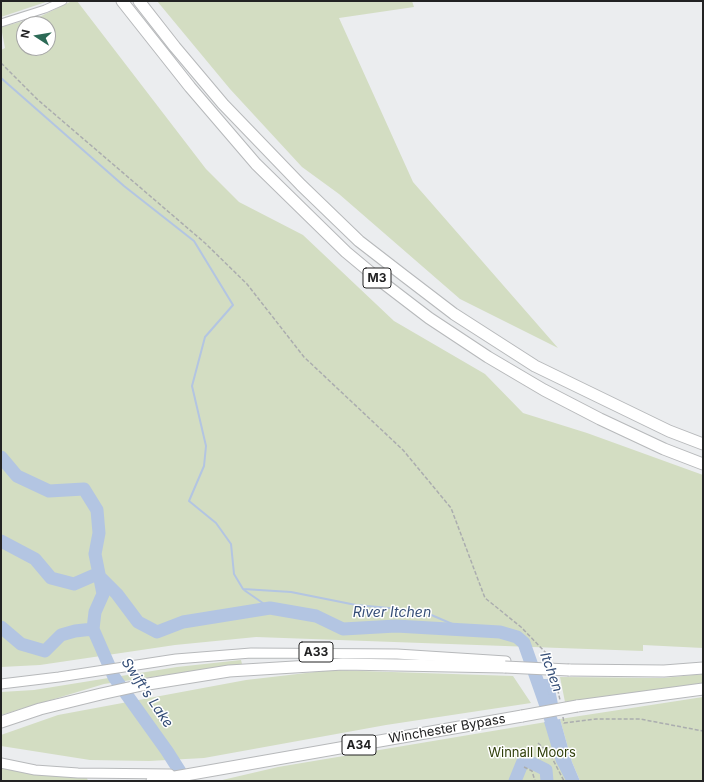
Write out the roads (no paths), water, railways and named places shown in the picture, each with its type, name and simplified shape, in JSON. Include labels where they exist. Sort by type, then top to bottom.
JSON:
[{"type":"highway","name":"M3","points":[[122,1],[185,81],[256,164],[346,252],[382,282],[429,318],[488,357],[544,390],[657,446],[703,464]]},
{"type":"highway","name":"M3","points":[[139,1],[223,104],[306,190],[359,241],[454,314],[535,366],[669,431],[703,444]]},
{"type":"highway","points":[[1,722],[40,709],[142,685],[229,672],[303,666],[369,664],[506,664],[569,670],[664,671],[703,668]]},
{"type":"highway","name":"Winchester Bypass","points":[[195,775],[577,706],[703,689]]},
{"type":"highway","name":"A34","points":[[152,781],[195,775]]},
{"type":"main road","name":"A33","points":[[1,684],[221,654],[293,652],[397,654],[506,664]]},
{"type":"main road","name":"Winchester Bypass","points":[[1,763],[35,770],[78,773],[195,775]]},
{"type":"street","points":[[1,23],[45,10],[63,1]]},
{"type":"water","points":[[534,679],[553,679],[558,704],[541,706]]},
{"type":"water","points":[[560,719],[572,762],[580,781],[566,781],[556,762],[544,722]]},
{"type":"waterway","points":[[1,78],[124,186],[194,241],[233,305],[205,337],[192,386],[206,446],[204,466],[189,501],[216,523],[231,544],[234,574],[243,589],[291,592],[356,605],[422,611],[464,629]]},
{"type":"waterway","name":"River Itchen","points":[[1,457],[17,476],[49,491],[84,489],[97,510],[99,533],[95,554],[103,594],[95,612],[93,629]]},
{"type":"waterway","name":"River Itchen","points":[[1,541],[35,559],[51,578],[74,584],[97,574]]},
{"type":"waterway","name":"River Itchen","points":[[97,574],[117,594],[138,622],[157,632],[183,622],[270,608],[316,616],[343,629],[396,626],[500,632],[517,637],[524,643],[557,737]]},
{"type":"waterway","name":"River Itchen","points":[[244,590],[270,608]]},
{"type":"waterway","name":"Swift's Lake","points":[[1,627],[21,644],[45,651],[61,635],[75,631],[93,629],[114,677],[167,751],[186,781]]},
{"type":"waterway","name":"Swift's Lake","points":[[515,781],[524,759],[546,770],[547,781]]},
{"type":"water label","name":"Itchen","points":[[551,672]]},
{"type":"park label","name":"Winnall Moors","points":[[532,753]]}]
